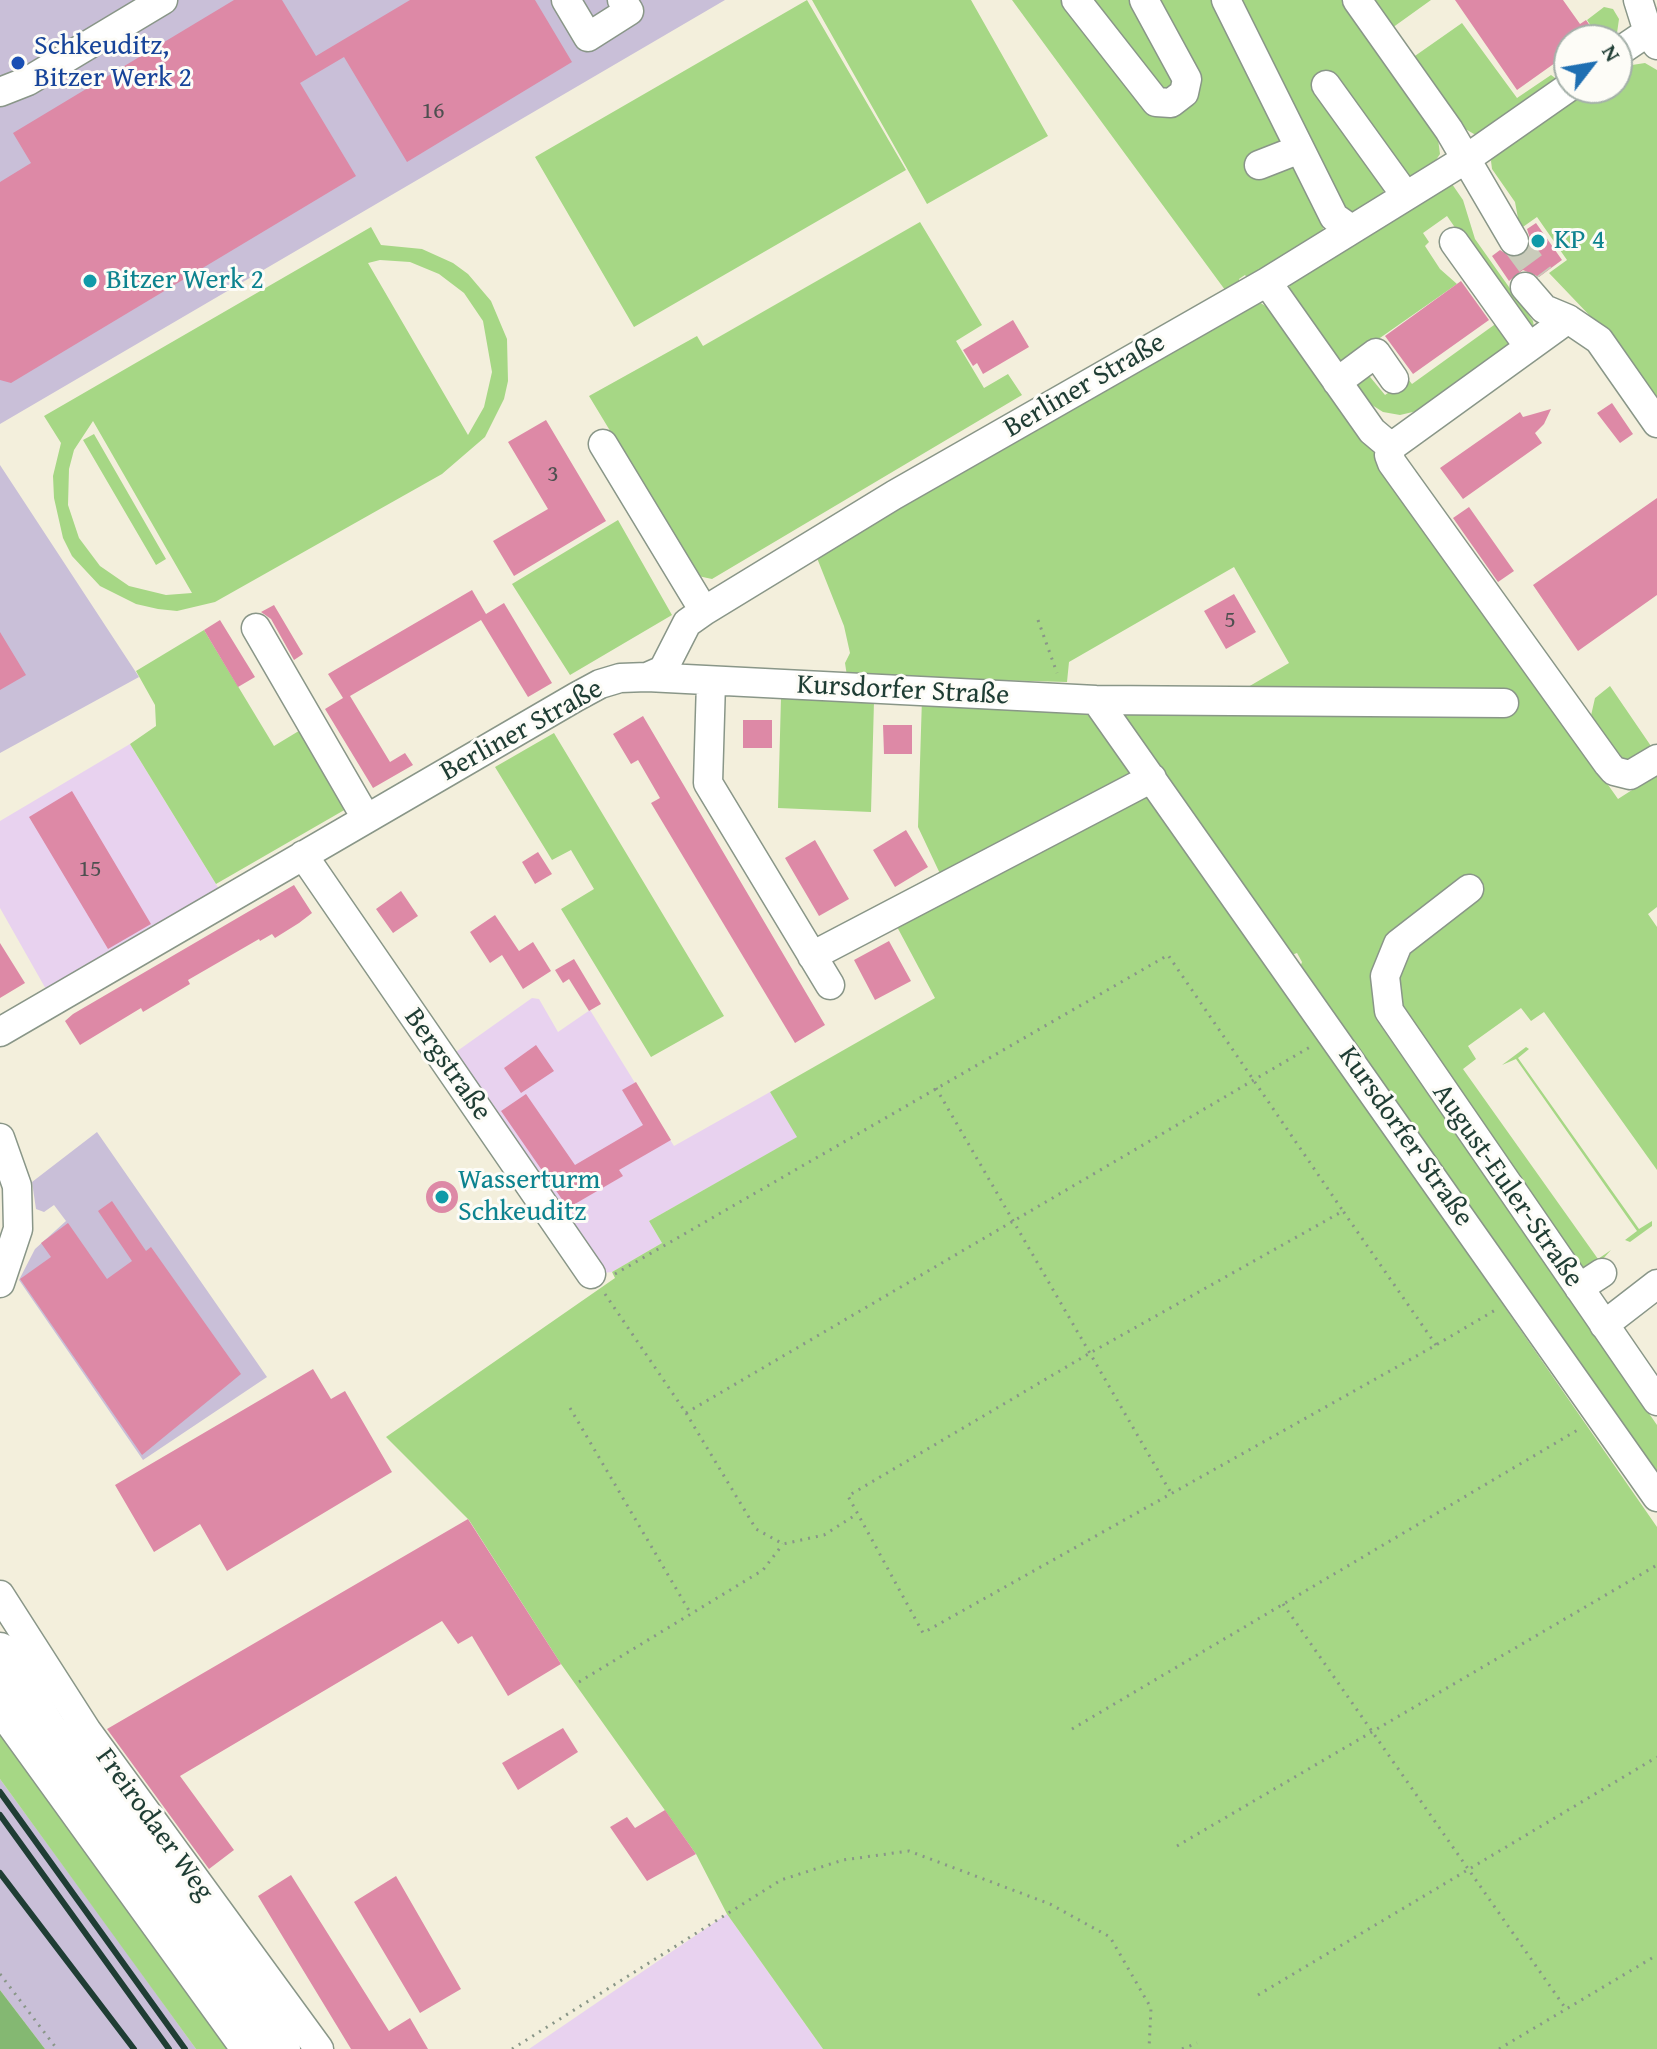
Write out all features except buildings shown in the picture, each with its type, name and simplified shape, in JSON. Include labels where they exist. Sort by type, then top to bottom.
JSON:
[{"type":"main road","points":[[0,1651],[47,1727],[282,2049]]},
{"type":"main road","points":[[0,1703],[250,2049]]},
{"type":"street","points":[[0,92],[28,81],[163,0]]},
{"type":"street","points":[[566,0],[588,37],[629,11],[622,0]]},
{"type":"street","points":[[1076,0],[1156,102],[1171,103],[1184,93],[1187,79],[1144,0]]},
{"type":"street","points":[[1226,0],[1334,217],[1351,229]]},
{"type":"street","points":[[1357,0],[1466,159],[1481,221],[1507,246]]},
{"type":"street","points":[[1633,46],[1652,38],[1638,0]]},
{"type":"street","points":[[1326,85],[1406,196]]},
{"type":"street","name":"Berliner Straße","points":[[0,1032],[600,684],[620,678],[647,677],[663,670],[687,623],[704,611],[894,495],[1267,282],[1466,159],[1553,98]]},
{"type":"street","points":[[1259,165],[1300,149]]},
{"type":"street","points":[[1454,242],[1529,347]]},
{"type":"street","points":[[1267,282],[1372,431],[1391,447]]},
{"type":"street","points":[[1532,282],[1568,319],[1599,340],[1657,423]]},
{"type":"street","points":[[1568,319],[1391,447],[1389,455],[1608,764],[1622,775],[1630,775],[1657,759]]},
{"type":"street","points":[[1337,382],[1376,353],[1394,379]]},
{"type":"street","points":[[603,444],[704,611]]},
{"type":"street","points":[[256,628],[366,818]]},
{"type":"street","name":"Kursdorfer Straße","points":[[647,677],[1096,700],[1504,703]]},
{"type":"street","points":[[711,682],[708,783],[830,985]]},
{"type":"street","name":"Kursdorfer Straße","points":[[1096,700],[1657,1497]]},
{"type":"street","points":[[812,956],[1152,778]]},
{"type":"street","name":"Bergstraße","points":[[303,855],[591,1274]]},
{"type":"street","name":"August-Euler-Straße","points":[[1469,889],[1398,944],[1389,961],[1385,994],[1399,1030],[1590,1281],[1604,1325],[1657,1401]]},
{"type":"street","points":[[0,1138],[17,1186],[18,1215],[18,1229],[0,1283]]},
{"type":"street","points":[[1604,1325],[1657,1284]]},
{"type":"street","name":"Freirodaer Weg","points":[[0,1595],[87,1731],[319,2049]]},
{"type":"path","points":[[1038,620],[1067,699]]},
{"type":"path","points":[[591,1274],[610,1276],[1168,955],[1436,1345]]},
{"type":"path","points":[[686,1413],[1332,1034]]},
{"type":"path","points":[[936,1088],[1171,1493]]},
{"type":"path","points":[[1343,1211],[1090,1353],[848,1496],[923,1633],[1517,1297]]},
{"type":"path","points":[[591,1274],[686,1413],[756,1529],[783,1544]]},
{"type":"path","points":[[570,1408],[691,1614]]},
{"type":"path","points":[[1072,1729],[1601,1416]]},
{"type":"path","points":[[579,1682],[763,1570],[783,1544],[824,1535],[857,1514]]},
{"type":"path","points":[[1177,1846],[1657,1565]]},
{"type":"path","points":[[1283,1604],[1566,2009]]},
{"type":"path","points":[[1258,1995],[1657,1757]]},
{"type":"path","points":[[512,2049],[781,1880],[843,1860],[909,1851],[1050,1904],[1110,1937],[1151,2008],[1149,2049]]},
{"type":"path","points":[[1499,2049],[1657,1955]]},
{"type":"path","points":[[0,1974],[57,2049]]},
{"type":"path","points":[[1182,2049],[1197,2043]]},
{"type":"shaded area","points":[[0,0],[725,0],[0,424]]},
{"type":"shaded area","points":[[0,465],[139,677],[0,753]]},
{"type":"shaded area","points":[[130,744],[219,889],[47,991],[0,908],[0,821]]},
{"type":"shaded area","points":[[532,998],[539,999],[558,1032],[590,1010],[674,1146],[770,1092],[798,1137],[649,1221],[662,1243],[612,1272],[603,1273],[453,1054]]},
{"type":"shaded area","points":[[97,1132],[267,1377],[143,1460],[19,1280],[35,1249],[66,1221],[54,1205],[44,1212],[36,1209],[32,1182]]},
{"type":"shaded area","points":[[0,1779],[196,2049],[45,2049],[0,1990]]},
{"type":"shaded area","points":[[727,1914],[823,2049],[529,2049]]},
{"type":"green space","points":[[807,0],[906,170],[634,327],[535,157]]},
{"type":"green space","points":[[812,0],[971,0],[1048,136],[927,204]]},
{"type":"green space","points":[[1012,0],[1344,0],[1438,139],[1440,154],[1432,166],[1411,179],[1385,188],[1381,197],[1351,215],[1321,215],[1323,229],[1320,239],[1249,280],[1245,275],[1239,279],[1241,285],[1228,294]]},
{"type":"green space","points":[[1372,0],[1431,0],[1392,28]]},
{"type":"green space","points":[[1604,7],[1613,9],[1619,19],[1618,24],[1590,24],[1587,20]]},
{"type":"green space","points":[[1462,23],[1517,98],[1551,75],[1553,84],[1483,134],[1474,134],[1460,126],[1412,58]]},
{"type":"green space","points":[[1645,63],[1657,70],[1657,404],[1613,340],[1549,273],[1567,260],[1537,217],[1520,229],[1515,202],[1492,169],[1491,161],[1493,155],[1566,104],[1633,104],[1633,65]]},
{"type":"green space","points":[[1452,184],[1463,200],[1475,239],[1533,321],[1534,327],[1526,330],[1447,216],[1423,233],[1429,242],[1425,246],[1440,269],[1457,284],[1347,361],[1335,359],[1289,292],[1290,284]]},
{"type":"green space","points":[[920,222],[982,325],[956,341],[984,388],[1008,374],[1022,395],[712,579],[698,576],[589,396],[697,336],[703,346]]},
{"type":"green space","points":[[371,227],[381,245],[422,249],[453,263],[468,274],[491,301],[507,339],[508,381],[504,399],[485,437],[442,474],[215,602],[177,611],[136,604],[100,586],[72,556],[63,538],[54,498],[53,476],[61,443],[44,416]],"holes":[[[380,260],[410,262],[439,274],[464,293],[483,321],[492,372],[484,407],[468,435],[368,263]],[[93,421],[192,593],[166,595],[129,586],[100,566],[79,538],[68,505],[69,469],[74,450]]]},
{"type":"green space","points":[[1259,302],[1275,312],[1618,799],[1657,774],[1657,907],[1648,914],[1657,927],[1657,1170],[1544,1012],[1531,1021],[1521,1008],[1468,1046],[1476,1059],[1463,1069],[1598,1259],[1611,1250],[1602,1260],[1585,1272],[1396,1000],[1401,962],[1462,880],[1396,930],[1373,978],[1372,990],[1376,1019],[1657,1425],[1657,1484],[1298,973],[1302,962],[1297,953],[1283,958],[1124,726],[1121,703],[1503,694],[1248,687],[1289,663],[1234,567],[1069,662],[1067,682],[847,676],[845,663],[850,653],[844,626],[817,558],[1237,307]]},
{"type":"green space","points":[[1501,320],[1510,344],[1417,411],[1400,415],[1383,412],[1361,398],[1354,378],[1366,372],[1385,395],[1408,379],[1412,384]]},
{"type":"green space","points":[[94,434],[166,559],[156,565],[83,440]]},
{"type":"green space","points":[[618,520],[672,615],[570,675],[512,584]]},
{"type":"green space","points":[[204,630],[274,746],[307,726],[353,805],[216,884],[130,744],[156,726],[155,705],[136,671]]},
{"type":"green space","points":[[1610,686],[1653,749],[1626,762],[1590,720],[1595,698]]},
{"type":"green space","points":[[781,698],[874,701],[871,812],[778,808]]},
{"type":"green space","points":[[922,698],[1084,705],[1134,771],[1132,778],[943,880],[918,827]]},
{"type":"green space","points":[[554,733],[724,1016],[651,1057],[561,909],[594,889],[571,850],[552,860],[495,767]]},
{"type":"green space","points":[[1147,791],[1657,1527],[1657,2049],[823,2049],[727,1914],[696,1854],[561,1664],[469,1520],[386,1437],[615,1278],[612,1272],[662,1243],[649,1221],[797,1137],[770,1092],[935,998],[895,923]]},
{"type":"green space","points":[[1526,1047],[1529,1049],[1518,1058],[1639,1229],[1652,1221],[1652,1226],[1630,1242],[1625,1240],[1637,1231],[1516,1059],[1502,1065]]},
{"type":"green space","points":[[0,1718],[237,2049],[196,2049],[0,1779]]},
{"type":"green space","points":[[0,1990],[45,2049],[0,2049]]},
{"type":"tunnel","points":[[1514,241],[1540,276]]},
{"type":"railway","points":[[0,1792],[185,2049]]},
{"type":"railway","points":[[0,1815],[169,2049]]},
{"type":"railway","points":[[0,1873],[134,2049]]},
{"type":"place","name":"Schkeuditz, Bitzer Werk 2","points":[[18,63]]},
{"type":"place","name":"KP 4","points":[[1538,241]]},
{"type":"place","name":"Bitzer Werk 2","points":[[90,281]]},
{"type":"place","name":"Wasserturm Schkeuditz","points":[[442,1197]]}]
